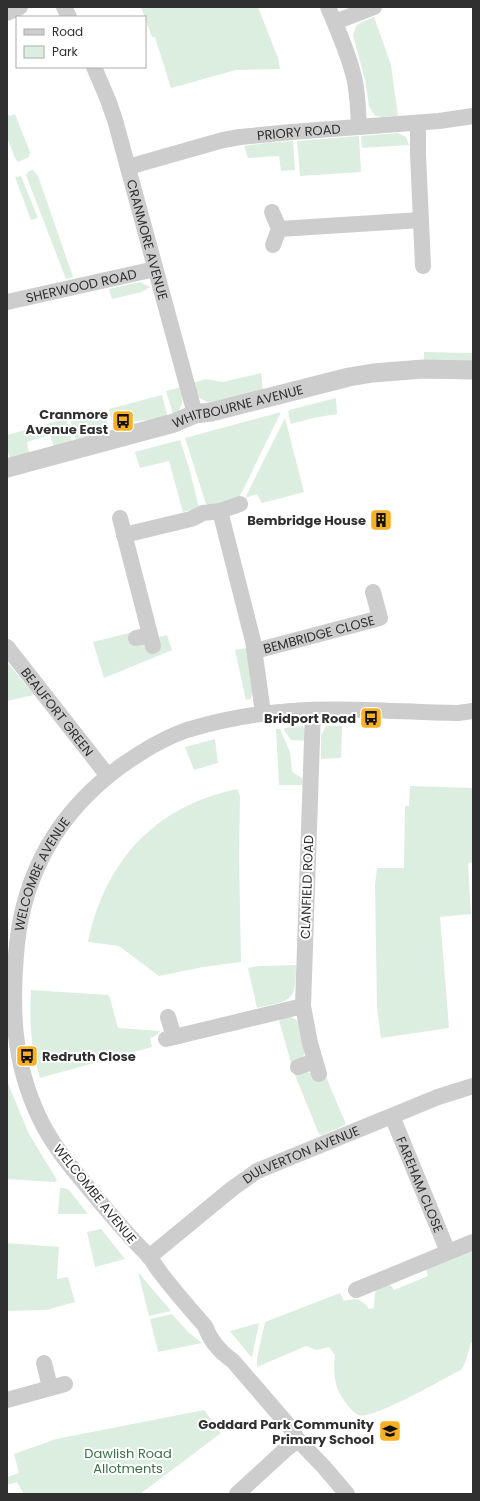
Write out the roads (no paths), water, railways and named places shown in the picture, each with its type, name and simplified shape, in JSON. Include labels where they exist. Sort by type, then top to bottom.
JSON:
[{"type":"street","points":[[7,13],[20,7]]},
{"type":"street","points":[[64,7],[68,16]]},
{"type":"street","points":[[328,7],[335,22],[354,78],[358,109],[358,127]]},
{"type":"street","points":[[335,22],[374,7]]},
{"type":"street","name":"CRANMORE AVENUE","points":[[94,68],[108,100],[128,167],[195,414]]},
{"type":"street","name":"PRIORY ROAD","points":[[128,167],[223,140],[240,137],[418,123],[473,116]]},
{"type":"street","points":[[418,123],[423,266]]},
{"type":"street","points":[[272,212],[279,229],[273,244]]},
{"type":"street","points":[[279,229],[421,220]]},
{"type":"street","name":"SHERWOOD ROAD","points":[[7,302],[155,269]]},
{"type":"street","name":"WHITBOURNE AVENUE","points":[[7,468],[174,423],[195,414],[211,412],[343,378],[373,373],[423,369],[473,370]]},
{"type":"street","points":[[124,535],[191,519],[203,513],[220,511],[240,504]]},
{"type":"street","name":"BEMBRIDGE CLOSE","points":[[220,511],[255,651],[263,714]]},
{"type":"street","points":[[120,518],[146,640]]},
{"type":"street","name":"BEMBRIDGE CLOSE","points":[[255,651],[380,618],[373,592]]},
{"type":"street","name":"BEAUFORT GREEN","points":[[7,647],[108,776]]},
{"type":"street","name":"WELCOMBE AVENUE","points":[[347,1494],[298,1440],[289,1426],[233,1361],[224,1355],[209,1336],[205,1326],[158,1270],[149,1257],[138,1247],[67,1163],[54,1144],[39,1118],[27,1087],[18,1053],[14,1023],[11,969],[22,913],[28,892],[41,859],[51,840],[68,814],[79,802],[108,776],[147,749],[186,731],[226,720],[263,714],[355,709],[458,713],[473,711]]},
{"type":"street","name":"CLANFIELD ROAD","points":[[298,1067],[317,1068],[303,1006],[313,711]]},
{"type":"street","points":[[168,1017],[170,1038],[303,1006]]},
{"type":"street","name":"DULVERTON AVENUE","points":[[149,1257],[233,1188],[257,1171],[443,1095],[473,1086]]},
{"type":"street","name":"FAREHAM CLOSE","points":[[392,1116],[448,1252]]},
{"type":"street","points":[[356,1290],[473,1242]]},
{"type":"street","points":[[7,1400],[57,1386],[44,1363]]},
{"type":"street","points":[[237,1494],[284,1450],[298,1440]]},
{"type":"place","name":"Cranmore Avenue East","points":[[123,421]]},
{"type":"place","name":"Bembridge House","points":[[381,520]]},
{"type":"place","name":"Bridport Road","points":[[371,718]]},
{"type":"place","name":"Redruth Close","points":[[27,1056]]},
{"type":"place","name":"Goddard Park Community Primary School","points":[[390,1431]]},
{"type":"park label","name":"Dawlish Road Allotments","points":[[128,1460]]}]
